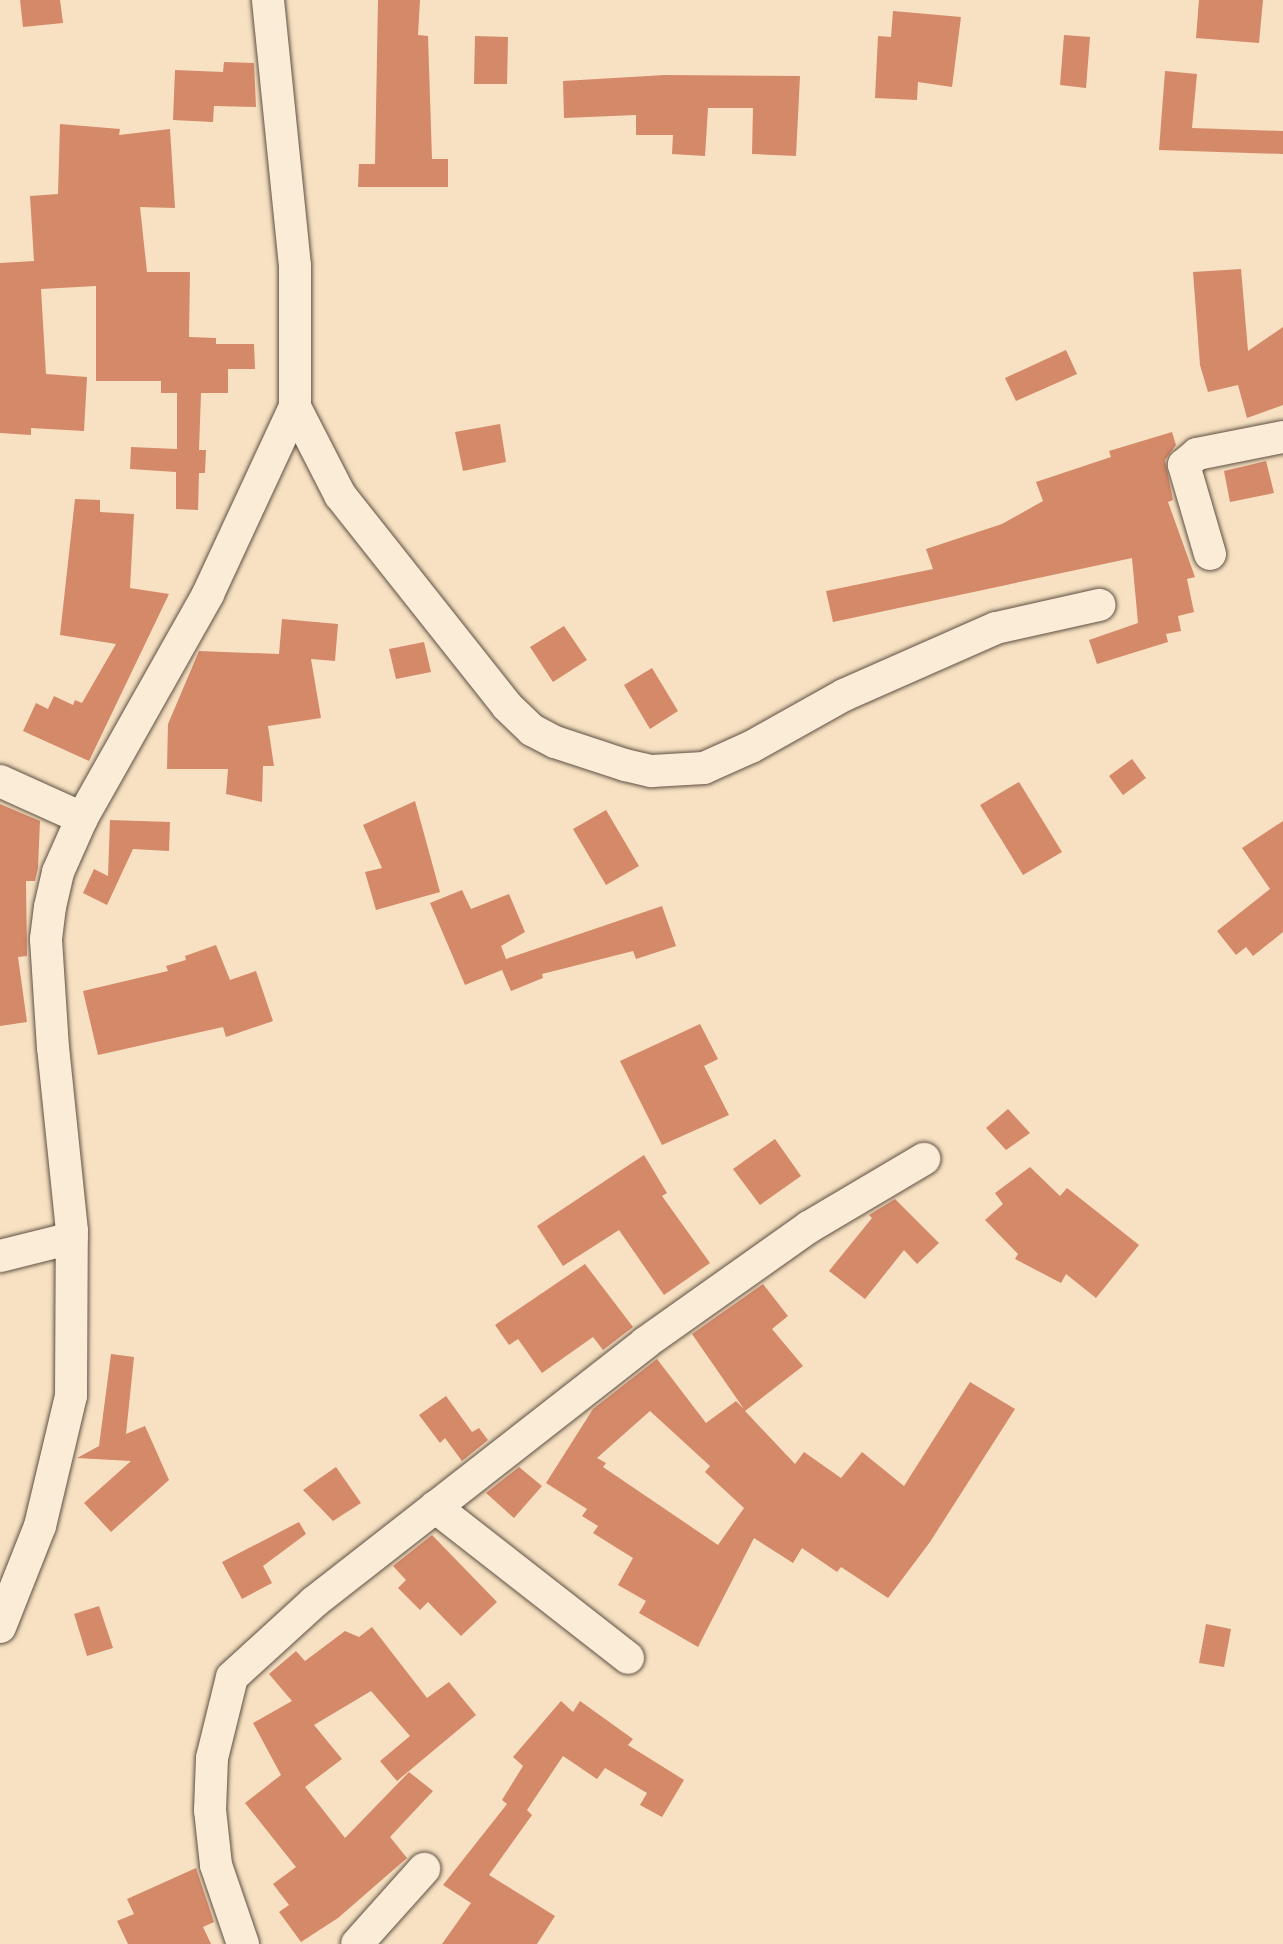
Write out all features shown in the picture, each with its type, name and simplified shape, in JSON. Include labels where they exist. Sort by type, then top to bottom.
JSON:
[{"type":"street","points":[[0,1627],[40,1526],[66,1426],[74,1314],[72,1238],[46,939],[58,872],[82,818],[208,594],[295,408],[296,266],[268,0]]},
{"type":"street","points":[[295,408],[340,495],[506,706],[532,730],[555,742],[626,765],[652,771],[704,768],[751,747],[844,695],[996,628],[1099,605]]},
{"type":"street","points":[[1210,554],[1184,464],[1197,454],[1283,437]]},
{"type":"street","points":[[0,781],[82,818]]},
{"type":"street","points":[[243,1944],[216,1864],[210,1822],[212,1758],[232,1678],[314,1602],[721,1286],[808,1227],[924,1160]]},
{"type":"street","points":[[0,1256],[72,1238]]},
{"type":"street","points":[[435,1507],[628,1658]]},
{"type":"street","points":[[357,1944],[424,1869]]},
{"type":"building","points":[[20,0],[60,0],[63,23],[23,27]]},
{"type":"building","points":[[378,0],[420,0],[418,35],[428,36],[432,159],[448,159],[448,187],[358,187],[359,164],[375,164]]},
{"type":"building","points":[[1199,0],[1263,0],[1259,43],[1196,38]]},
{"type":"building","points":[[893,11],[961,17],[952,87],[918,82],[917,100],[875,98],[878,36],[891,37]]},
{"type":"building","points":[[1064,35],[1090,37],[1086,88],[1060,85]]},
{"type":"building","points":[[475,36],[508,37],[507,84],[474,84]]},
{"type":"building","points":[[224,62],[254,63],[256,107],[214,106],[213,122],[173,120],[175,70],[223,72]]},
{"type":"building","points":[[1165,71],[1197,74],[1192,128],[1283,131],[1283,154],[1159,150]]},
{"type":"building","points":[[665,75],[800,76],[796,156],[752,154],[753,108],[708,108],[705,156],[672,154],[673,135],[636,135],[636,115],[564,118],[563,81]]},
{"type":"building","points":[[60,124],[120,129],[119,135],[170,129],[175,208],[140,207],[147,272],[190,272],[189,337],[216,338],[216,344],[254,344],[255,369],[228,369],[228,393],[201,393],[199,450],[206,450],[205,473],[199,473],[198,510],[176,509],[176,472],[130,469],[131,447],[177,449],[177,393],[161,393],[161,381],[96,381],[96,286],[41,289],[46,374],[87,377],[84,431],[31,428],[31,435],[0,433],[0,263],[34,261],[30,196],[58,194]]},
{"type":"building","points":[[1241,269],[1248,351],[1283,327],[1283,405],[1247,418],[1238,385],[1208,392],[1200,365],[1193,272]]},
{"type":"building","points":[[1066,350],[1077,374],[1016,401],[1005,378]]},
{"type":"building","points":[[500,424],[506,462],[463,471],[455,432]]},
{"type":"building","points":[[1172,432],[1176,445],[1165,460],[1173,500],[1168,502],[1195,577],[1187,579],[1194,612],[1178,616],[1181,631],[1166,634],[1168,642],[1097,664],[1089,640],[1138,623],[1132,558],[833,622],[826,591],[933,569],[926,549],[1002,524],[1043,501],[1036,482],[1111,457],[1109,451]]},
{"type":"building","points":[[1266,461],[1274,493],[1230,502],[1224,471]]},
{"type":"building","points":[[75,499],[100,500],[100,512],[134,514],[130,588],[169,594],[89,761],[23,731],[36,703],[48,709],[54,696],[73,705],[75,700],[82,703],[116,644],[60,635]]},
{"type":"building","points":[[282,619],[338,624],[335,661],[311,659],[321,718],[268,726],[274,766],[263,766],[262,802],[226,794],[228,769],[167,769],[168,724],[199,651],[279,654]]},
{"type":"building","points":[[564,626],[587,660],[553,682],[530,647]]},
{"type":"building","points":[[424,642],[431,672],[396,679],[389,649]]},
{"type":"building","points":[[652,668],[678,711],[650,729],[624,685]]},
{"type":"building","points":[[1132,759],[1146,778],[1123,795],[1109,776]]},
{"type":"building","points":[[1019,782],[1062,852],[1023,875],[980,805]]},
{"type":"building","points":[[415,801],[440,892],[376,910],[365,872],[382,868],[363,825]]},
{"type":"building","points":[[0,804],[40,821],[35,881],[26,881],[27,956],[18,957],[27,1022],[0,1026]]},
{"type":"building","points":[[606,810],[639,866],[606,885],[573,829]]},
{"type":"building","points":[[110,820],[170,822],[169,851],[133,849],[107,905],[83,893],[94,869],[108,876]]},
{"type":"building","points":[[1283,821],[1283,932],[1253,956],[1246,947],[1236,955],[1217,931],[1270,889],[1242,848]]},
{"type":"building","points":[[462,890],[471,909],[509,894],[525,932],[501,946],[506,959],[662,906],[676,946],[636,959],[633,951],[542,974],[543,978],[511,991],[502,970],[465,985],[430,903]]},
{"type":"building","points":[[216,945],[230,980],[256,971],[273,1021],[226,1037],[223,1027],[98,1055],[83,991],[168,971],[166,966]]},
{"type":"building","points":[[700,1024],[718,1059],[704,1066],[729,1115],[662,1145],[620,1061]]},
{"type":"building","points":[[1008,1109],[1030,1133],[1006,1150],[986,1128]]},
{"type":"building","points":[[775,1139],[801,1176],[760,1205],[733,1169]]},
{"type":"building","points":[[644,1155],[667,1193],[662,1196],[710,1263],[664,1295],[619,1230],[563,1266],[537,1226]]},
{"type":"building","points":[[1030,1167],[1060,1196],[1067,1188],[1139,1245],[1096,1298],[1066,1274],[1061,1283],[1015,1259],[1018,1254],[985,1220],[1003,1204],[995,1193]]},
{"type":"building","points":[[895,1199],[939,1243],[917,1264],[904,1250],[865,1299],[829,1271],[872,1218],[869,1215]]},
{"type":"building","points":[[585,1264],[633,1327],[603,1350],[593,1337],[542,1373],[518,1339],[509,1345],[495,1325]]},
{"type":"building","points":[[763,1284],[788,1316],[772,1329],[803,1366],[745,1411],[795,1464],[804,1452],[841,1478],[862,1452],[904,1486],[970,1382],[1015,1409],[930,1542],[888,1598],[841,1567],[837,1572],[802,1548],[793,1563],[754,1538],[698,1647],[639,1613],[646,1601],[618,1585],[633,1558],[593,1533],[598,1526],[582,1516],[587,1509],[546,1483],[593,1409],[657,1359],[706,1423],[736,1401],[744,1409],[692,1334]],"holes":[[[650,1411],[710,1466],[705,1472],[744,1508],[718,1545],[603,1467],[606,1463],[597,1458]]]},
{"type":"building","points":[[111,1354],[134,1357],[126,1434],[145,1426],[169,1480],[111,1532],[84,1503],[131,1461],[77,1458],[99,1446]]},
{"type":"building","points":[[446,1396],[472,1432],[479,1428],[488,1440],[462,1461],[445,1438],[440,1443],[419,1415]]},
{"type":"building","points":[[336,1467],[361,1503],[333,1521],[303,1490]]},
{"type":"building","points":[[519,1467],[542,1486],[514,1518],[486,1493]]},
{"type":"building","points":[[299,1522],[306,1534],[263,1566],[272,1583],[242,1599],[222,1562]]},
{"type":"building","points":[[432,1535],[497,1602],[461,1636],[428,1602],[420,1610],[398,1588],[406,1580],[393,1566]]},
{"type":"building","points":[[99,1606],[113,1648],[87,1656],[74,1614]]},
{"type":"building","points":[[1206,1624],[1231,1629],[1224,1667],[1199,1663]]},
{"type":"building","points":[[372,1627],[427,1698],[449,1682],[476,1715],[397,1781],[380,1761],[410,1736],[371,1691],[314,1725],[342,1759],[305,1787],[345,1838],[409,1772],[433,1791],[390,1837],[407,1858],[338,1918],[301,1942],[279,1912],[289,1905],[273,1884],[296,1867],[245,1803],[281,1775],[253,1723],[292,1701],[269,1674],[296,1651],[305,1661],[345,1631],[359,1637]]},
{"type":"building","points":[[561,1701],[573,1712],[580,1701],[633,1739],[628,1745],[684,1780],[662,1817],[640,1805],[647,1793],[605,1768],[597,1779],[563,1756],[527,1810],[532,1815],[489,1875],[555,1916],[537,1944],[442,1944],[471,1903],[443,1885],[507,1804],[502,1800],[523,1766],[513,1757]]},
{"type":"building","points":[[196,1868],[214,1922],[203,1927],[211,1944],[128,1944],[117,1921],[134,1914],[127,1899]]}]
